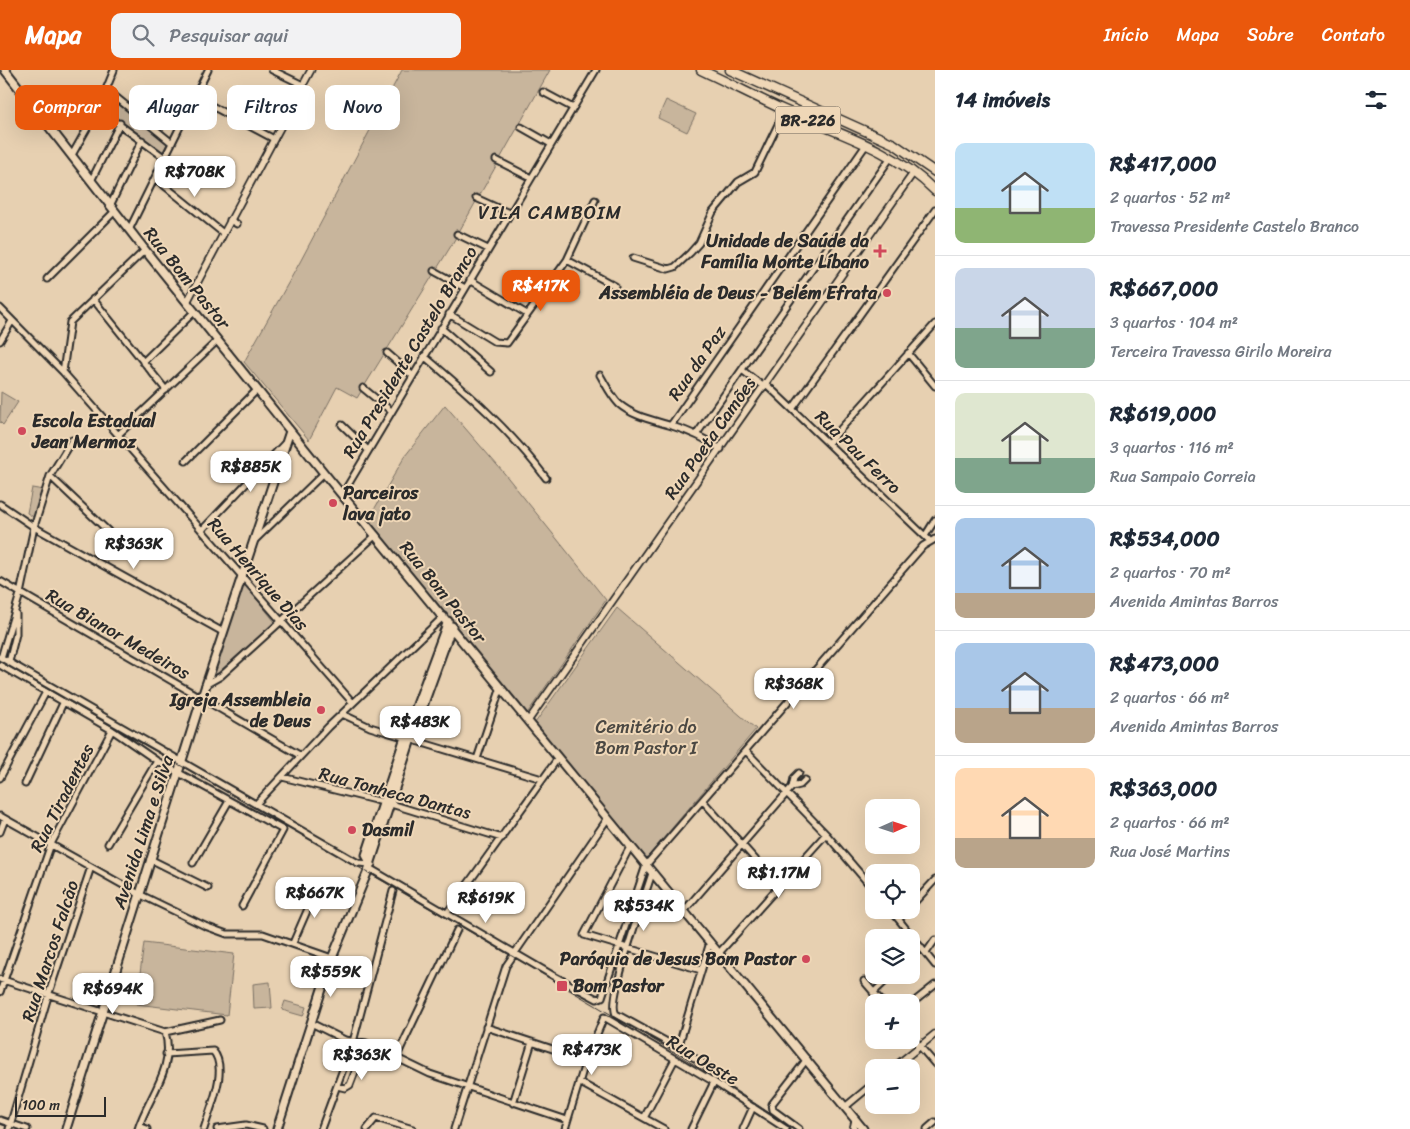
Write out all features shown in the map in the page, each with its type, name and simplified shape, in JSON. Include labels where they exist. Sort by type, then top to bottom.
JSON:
[{"type":"main road","name":"BR-226","points":[[701,70],[891,157],[914,172],[935,191]]},
{"type":"main road","name":"BR-226","points":[[730,70],[894,144],[935,172]]},
{"type":"main road","name":"Rua Bom Pastor","points":[[7,71],[129,230],[324,473],[448,621],[863,1129]]},
{"type":"main road","points":[[821,125],[827,114]]},
{"type":"main road","name":"Avenida Lima e Silva","points":[[66,1129],[205,685],[290,430]]},
{"type":"main road","points":[[277,1129],[332,958],[370,866],[370,852],[441,647],[448,621]]},
{"type":"street","points":[[108,85],[114,70]]},
{"type":"street","points":[[201,85],[208,70]]},
{"type":"street","points":[[272,70],[303,85],[311,70]]},
{"type":"street","name":"Rua Presidente Castelo Branco","points":[[342,495],[594,70]]},
{"type":"street","points":[[543,92],[573,108]]},
{"type":"street","points":[[119,100],[172,143]]},
{"type":"street","points":[[217,109],[274,139]]},
{"type":"street","points":[[633,258],[668,269],[675,267],[690,253],[699,244],[712,212],[738,182],[755,172],[785,110]]},
{"type":"street","points":[[91,180],[120,123],[164,158]]},
{"type":"street","points":[[521,127],[551,144]]},
{"type":"street","points":[[72,155],[86,130]]},
{"type":"street","points":[[129,230],[179,130]]},
{"type":"street","points":[[187,302],[279,130]]},
{"type":"street","points":[[47,279],[112,208],[142,140]]},
{"type":"street","name":"Rua da Paz","points":[[671,425],[866,145]]},
{"type":"street","points":[[696,436],[891,157]]},
{"type":"street","points":[[496,160],[530,178]]},
{"type":"street","name":"Rua Poeta Camões","points":[[528,720],[721,449],[914,172]]},
{"type":"street","points":[[155,178],[223,233]]},
{"type":"street","points":[[476,198],[509,213]]},
{"type":"street","points":[[449,314],[501,344],[510,339],[567,260],[595,200]]},
{"type":"street","points":[[793,408],[935,210]]},
{"type":"street","points":[[230,220],[237,224]]},
{"type":"street","points":[[457,234],[488,249]]},
{"type":"street","points":[[63,372],[62,365],[70,322],[145,250]]},
{"type":"street","points":[[567,260],[615,286]]},
{"type":"street","points":[[434,271],[465,288]]},
{"type":"street","points":[[470,280],[527,314]]},
{"type":"street","points":[[552,281],[575,293]]},
{"type":"street","points":[[94,299],[166,390]]},
{"type":"street","name":"Rua Henrique Dias","points":[[0,308],[63,372],[353,703]]},
{"type":"street","points":[[143,362],[195,311]]},
{"type":"street","points":[[0,341],[12,321]]},
{"type":"street","points":[[828,443],[935,324]]},
{"type":"street","points":[[441,328],[491,372]]},
{"type":"street","points":[[118,435],[218,340]]},
{"type":"street","points":[[387,353],[412,375]]},
{"type":"street","points":[[908,353],[935,386]]},
{"type":"street","points":[[424,356],[494,417],[529,455],[546,478]]},
{"type":"street","name":"Rua Pau Ferro","points":[[742,370],[793,408],[925,536],[933,540]]},
{"type":"street","name":"Rua da Paz","points":[[600,375],[612,395],[626,409],[650,420],[671,425],[721,449]]},
{"type":"street","points":[[363,388],[391,411]]},
{"type":"street","points":[[186,461],[257,390]]},
{"type":"street","points":[[342,425],[368,450]]},
{"type":"street","points":[[72,440],[50,476],[34,526],[20,594],[1,658],[182,760],[358,863],[370,866],[447,914],[597,998],[602,997],[616,986]]},
{"type":"street","points":[[202,530],[286,442]]},
{"type":"street","points":[[252,543],[324,473]]},
{"type":"street","points":[[50,476],[108,531]]},
{"type":"street","points":[[0,504],[34,526],[223,632]]},
{"type":"street","points":[[925,536],[935,520]]},
{"type":"street","points":[[205,685],[221,676],[376,534]]},
{"type":"street","points":[[602,997],[646,865],[923,546],[933,540]]},
{"type":"street","name":"Rua Bianor Medeiros","points":[[0,581],[301,756]]},
{"type":"street","points":[[8,662],[16,634],[15,610]]},
{"type":"street","points":[[256,804],[353,703],[448,621]]},
{"type":"street","points":[[0,665],[112,730],[157,761],[283,830],[242,906]]},
{"type":"street","points":[[477,759],[501,688]]},
{"type":"street","points":[[0,778],[46,692]]},
{"type":"street","points":[[25,784],[64,701]]},
{"type":"street","points":[[342,714],[370,727],[542,779]]},
{"type":"street","name":"Rua Tiradentes","points":[[0,992],[2,979],[51,844],[112,730]]},
{"type":"street","points":[[746,751],[826,834],[865,880]]},
{"type":"street","points":[[447,914],[558,758]]},
{"type":"street","points":[[108,844],[157,761]]},
{"type":"street","points":[[792,787],[794,778],[799,773]]},
{"type":"street","name":"Rua Tonheca Dantas","points":[[282,777],[387,804],[502,838]]},
{"type":"street","points":[[684,911],[786,792],[806,780]]},
{"type":"street","points":[[193,863],[229,801]]},
{"type":"street","points":[[703,801],[778,885]]},
{"type":"street","points":[[0,832],[2,817],[139,894],[205,926],[227,934],[256,933],[294,943],[332,958]]},
{"type":"street","points":[[454,1129],[506,966],[608,818]]},
{"type":"street","points":[[719,953],[778,885],[826,834]]},
{"type":"street","points":[[631,845],[584,935],[701,970]]},
{"type":"street","points":[[358,863],[363,861],[370,852]]},
{"type":"street","points":[[150,859],[208,888]]},
{"type":"street","name":"Rua Marcos Falcão","points":[[10,1126],[49,993],[91,867]]},
{"type":"street","points":[[652,872],[616,986],[613,1008],[616,1014],[711,1068]]},
{"type":"street","points":[[920,896],[935,880]]},
{"type":"street","points":[[294,943],[317,888]]},
{"type":"street","points":[[321,1129],[352,1042],[393,891]]},
{"type":"street","points":[[899,919],[934,962]]},
{"type":"street","points":[[396,1058],[457,930]]},
{"type":"street","points":[[926,953],[935,940]]},
{"type":"street","points":[[678,1048],[710,942]]},
{"type":"street","points":[[2,979],[165,1032],[220,1020]]},
{"type":"street","points":[[864,981],[874,993],[883,984]]},
{"type":"street","points":[[920,997],[935,985]]},
{"type":"street","name":"Rua Oeste","points":[[586,1060],[604,1017],[714,1082],[786,1129]]},
{"type":"street","points":[[312,1023],[345,1040],[366,1043],[430,1074],[466,1088],[567,1120]]},
{"type":"street","points":[[486,1028],[586,1060],[565,1129]]},
{"type":"street","points":[[147,1129],[139,1127],[147,1104],[163,1078],[166,1054],[165,1032]]},
{"type":"street","points":[[935,1034],[920,1046],[935,1064]]},
{"type":"street","points":[[513,1103],[532,1042]]},
{"type":"street","points":[[336,1086],[345,1088],[350,1085],[366,1043]]},
{"type":"street","points":[[904,1059],[916,1049]]},
{"type":"street","points":[[166,1054],[213,1051],[220,1062],[220,1073],[204,1129]]},
{"type":"street","points":[[644,1118],[675,1059]]},
{"type":"street","points":[[799,1129],[773,1110],[772,1104],[806,1059]]},
{"type":"street","points":[[579,1082],[664,1129]]},
{"type":"street","points":[[691,1129],[714,1082]]},
{"type":"street","points":[[844,1107],[865,1090]]},
{"type":"street","points":[[743,1129],[754,1107]]},
{"type":"street","points":[[367,1129],[371,1122],[379,1119],[412,1129]]},
{"type":"street","points":[[0,1120],[10,1126],[27,1129]]},
{"type":"street","points":[[853,1129],[856,1121]]},
{"type":"street","points":[[927,1129],[935,1122]]},
{"type":"street","points":[[217,1129],[246,1125],[262,1129]]},
{"type":"green space","points":[[402,70],[550,70],[451,246],[357,398],[337,387],[309,440],[244,362],[370,130],[400,130],[400,85],[394,85]]},
{"type":"green space","points":[[666,100],[696,114],[687,132],[658,118]]},
{"type":"green space","points":[[119,105],[129,112],[129,128],[119,120]]},
{"type":"green space","points":[[132,130],[152,130],[168,142],[162,153]]},
{"type":"green space","points":[[1,392],[18,402],[3,425],[0,422]]},
{"type":"green space","points":[[445,405],[504,473],[606,600],[526,715],[368,520],[405,456]]},
{"type":"green space","points":[[32,488],[44,490],[35,518],[27,513]]},
{"type":"green space","points":[[243,582],[275,622],[213,677]]},
{"type":"green space","name":"Cemitério do Bom Pastor I","points":[[617,608],[756,729],[645,860],[535,723]]},
{"type":"green space","points":[[144,943],[234,954],[227,1015],[136,1004]]},
{"type":"green space","points":[[270,982],[272,1008],[254,1009],[253,984]]},
{"type":"green space","points":[[285,1001],[306,1007],[303,1016],[282,1010]]},
{"type":"tram line","points":[[0,662],[529,966],[696,1065],[793,1129]]},
{"type":"place","name":"Unidade de Saúde da Família Monte Líbano","points":[[880,251]]},
{"type":"place","name":"Assembléia de Deus - Belém Efrata","points":[[887,293]]},
{"type":"place","name":"Escola Estadual Jean Mermoz","points":[[22,431]]},
{"type":"place","name":"Parceiros lava jato","points":[[333,503]]},
{"type":"place","name":"Igreja Assembleia de Deus","points":[[321,710]]},
{"type":"place","name":"Dasmil","points":[[352,830]]},
{"type":"place","name":"Paróquia de Jesus Bom Pastor","points":[[806,959]]},
{"type":"place","name":"Bom Pastor","points":[[562,986]]},
{"type":"district","name":"VILA CAMBOIM","points":[[550,212]]}]
